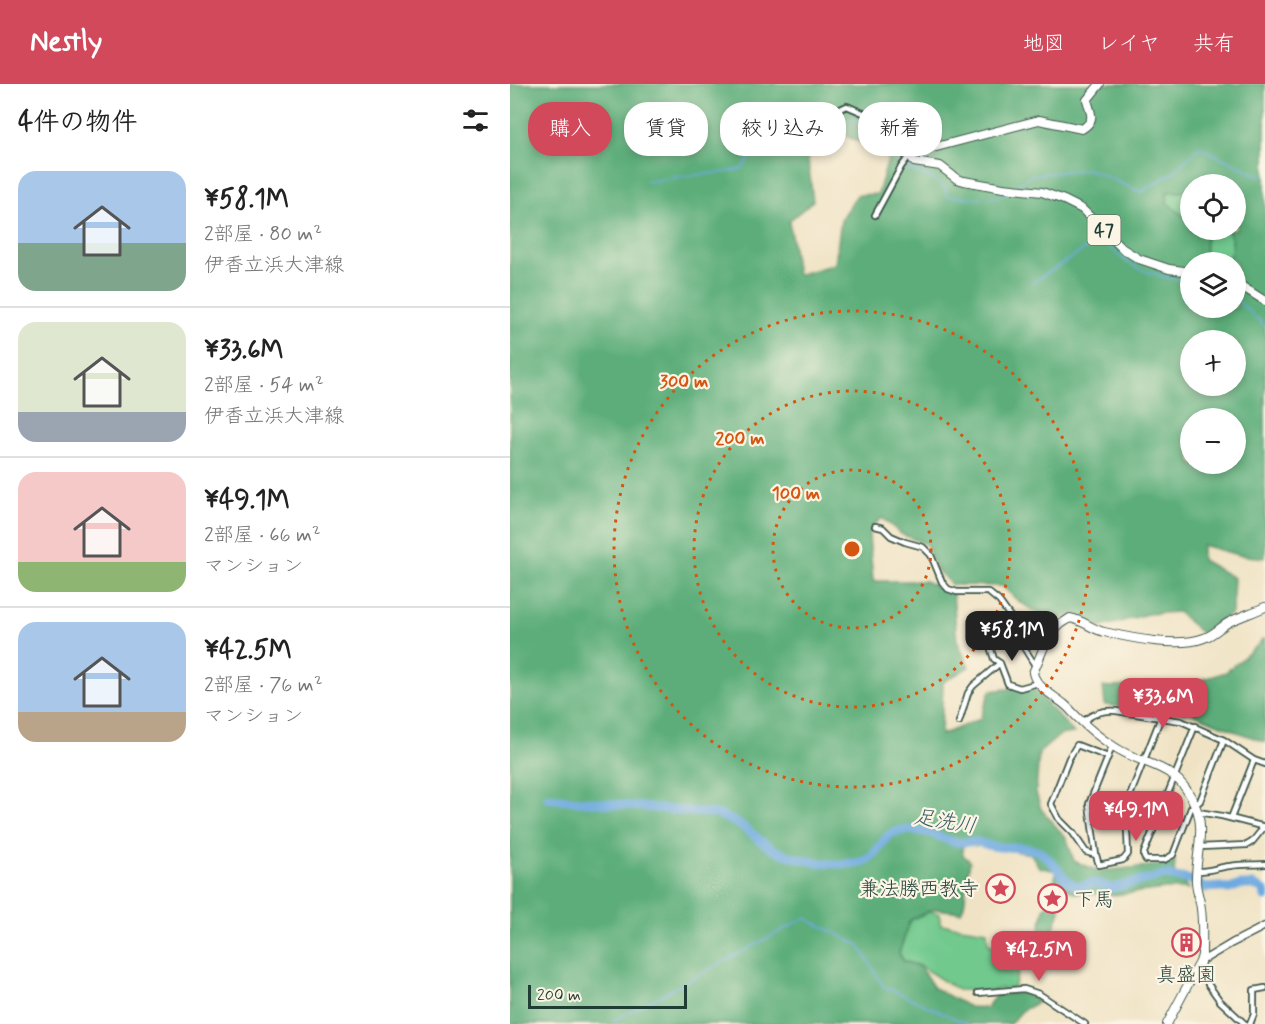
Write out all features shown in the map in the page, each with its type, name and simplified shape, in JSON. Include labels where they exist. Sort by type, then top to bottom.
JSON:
[{"type":"main road","points":[[906,162],[921,151],[1039,120],[1082,129],[1089,124],[1092,118],[1087,100],[1100,84]]},
{"type":"main road","name":"47","points":[[906,162],[940,166],[957,179],[964,181],[1042,192],[1064,200],[1082,209],[1123,249],[1139,259],[1180,270]]},
{"type":"main road","points":[[1246,289],[1265,301]]},
{"type":"main road","points":[[1167,1024],[1202,955],[1201,909],[1196,888],[1200,833],[1196,808],[1185,787],[1175,777],[1161,768],[1112,746],[1038,683],[1033,673],[1043,654],[1049,635],[1070,618],[1077,619],[1102,632],[1148,640],[1186,642],[1207,637],[1230,621],[1265,607]]},
{"type":"street","points":[[846,106],[870,116],[905,138],[906,162],[875,216]]},
{"type":"street","points":[[875,526],[883,528],[891,536],[923,547],[931,555],[942,582],[948,589],[957,592],[988,592],[999,601],[1012,619],[1018,638],[1036,667]]},
{"type":"street","points":[[987,637],[994,659],[1000,663],[1008,684],[1020,688],[1038,683]]},
{"type":"street","points":[[959,722],[972,686],[1000,663]]},
{"type":"street","points":[[1082,722],[1096,713],[1107,710],[1181,721],[1224,740],[1254,760],[1265,764]]},
{"type":"street","points":[[1112,746],[1089,804],[1099,865],[1124,860],[1128,855],[1125,806],[1161,717]]},
{"type":"street","points":[[1195,726],[1144,853],[1146,860],[1164,860],[1173,855],[1191,808],[1265,827],[1247,845],[1199,847]]},
{"type":"street","points":[[1196,808],[1224,740]]},
{"type":"street","points":[[1096,855],[1086,852],[1073,833],[1059,819],[1051,804],[1077,745],[1108,757]]},
{"type":"street","points":[[1231,818],[1254,760]]},
{"type":"street","points":[[1196,875],[1229,866],[1265,864]]},
{"type":"street","points":[[1245,1024],[1220,1000],[1208,984],[1200,962],[1265,926]]},
{"type":"street","points":[[978,993],[1023,988],[1039,994],[1085,1024]]},
{"type":"street","points":[[1250,1024],[1254,1014],[1254,990],[1265,988]]},
{"type":"green space","points":[[510,84],[1265,84],[1265,558],[1238,555],[1202,545],[1202,560],[1234,578],[1232,613],[1201,633],[1178,612],[1147,614],[1099,628],[1075,613],[1051,622],[1018,601],[1002,586],[952,585],[936,569],[926,544],[901,534],[882,518],[874,525],[869,535],[873,581],[925,581],[953,594],[957,640],[969,667],[943,682],[941,735],[980,719],[990,691],[1015,688],[1034,689],[1074,733],[1060,735],[1039,753],[1036,793],[1041,809],[1067,839],[1074,861],[1099,871],[1161,865],[1175,861],[1174,874],[1189,889],[1166,889],[1113,895],[1075,893],[1054,882],[1056,871],[1039,867],[1031,854],[962,844],[963,855],[970,861],[965,903],[961,912],[934,909],[910,920],[899,953],[903,961],[920,967],[934,988],[969,1007],[986,1008],[996,995],[1021,993],[1040,1001],[1023,1010],[1010,1024],[510,1024]],"holes":[[[720,102],[846,102],[846,136],[858,141],[858,102],[942,102],[942,156],[889,156],[878,194],[857,195],[841,220],[835,264],[797,275],[789,221],[813,201],[808,156],[720,156]],[[1180,174],[1246,174],[1246,240],[1231,240],[1231,252],[1246,252],[1246,318],[1180,318],[1180,252],[1205,252],[1206,240],[1180,240],[1180,213],[1167,203],[1167,192],[1180,191]]]},
{"type":"green space","points":[[1180,191],[1180,213],[1167,203],[1167,192]]},
{"type":"green space","points":[[1206,240],[1231,240],[1231,252],[1205,252]]},
{"type":"green space","points":[[1262,639],[1265,639],[1265,742],[1192,713],[1105,705],[1103,687],[1184,685],[1226,672]]},
{"type":"green space","points":[[1047,905],[1061,908],[1053,931],[1049,933],[1041,931],[1040,928]]},
{"type":"green space","points":[[931,911],[940,914],[940,924],[987,931],[988,944],[992,945],[994,951],[1023,956],[1014,987],[986,991],[958,990],[920,966],[904,961],[899,953],[911,920]]},
{"type":"waterway","points":[[646,182],[741,169],[763,144],[791,134],[811,121],[837,119],[859,121],[871,134],[878,148],[909,169],[945,187],[947,196],[986,198],[1007,192]]},
{"type":"waterway","points":[[1016,186],[1032,175],[1088,169],[1141,192],[1174,172],[1199,147],[1258,175],[1265,175]]},
{"type":"waterway","points":[[1032,283],[1085,249],[1105,243],[1134,266],[1150,273],[1180,280]]},
{"type":"waterway","points":[[1246,308],[1265,326]]},
{"type":"waterway","name":"足洗川","points":[[548,798],[717,814],[743,827],[775,850],[816,862],[842,864],[862,862],[868,859],[894,832],[909,830],[929,833],[955,842],[978,842],[1035,850],[1045,855],[1067,880],[1077,886],[1095,883],[1112,888],[1165,875],[1191,880],[1205,888],[1229,889],[1240,885],[1254,885],[1264,891],[1265,897]]},
{"type":"waterway","points":[[613,1021],[805,918],[859,945],[883,986],[967,1024]]},
{"type":"place","name":"兼法勝西教寺","points":[[1000,888]]},
{"type":"place","name":"下馬","points":[[1053,899]]},
{"type":"place","name":"真盛園","points":[[1186,943]]}]
